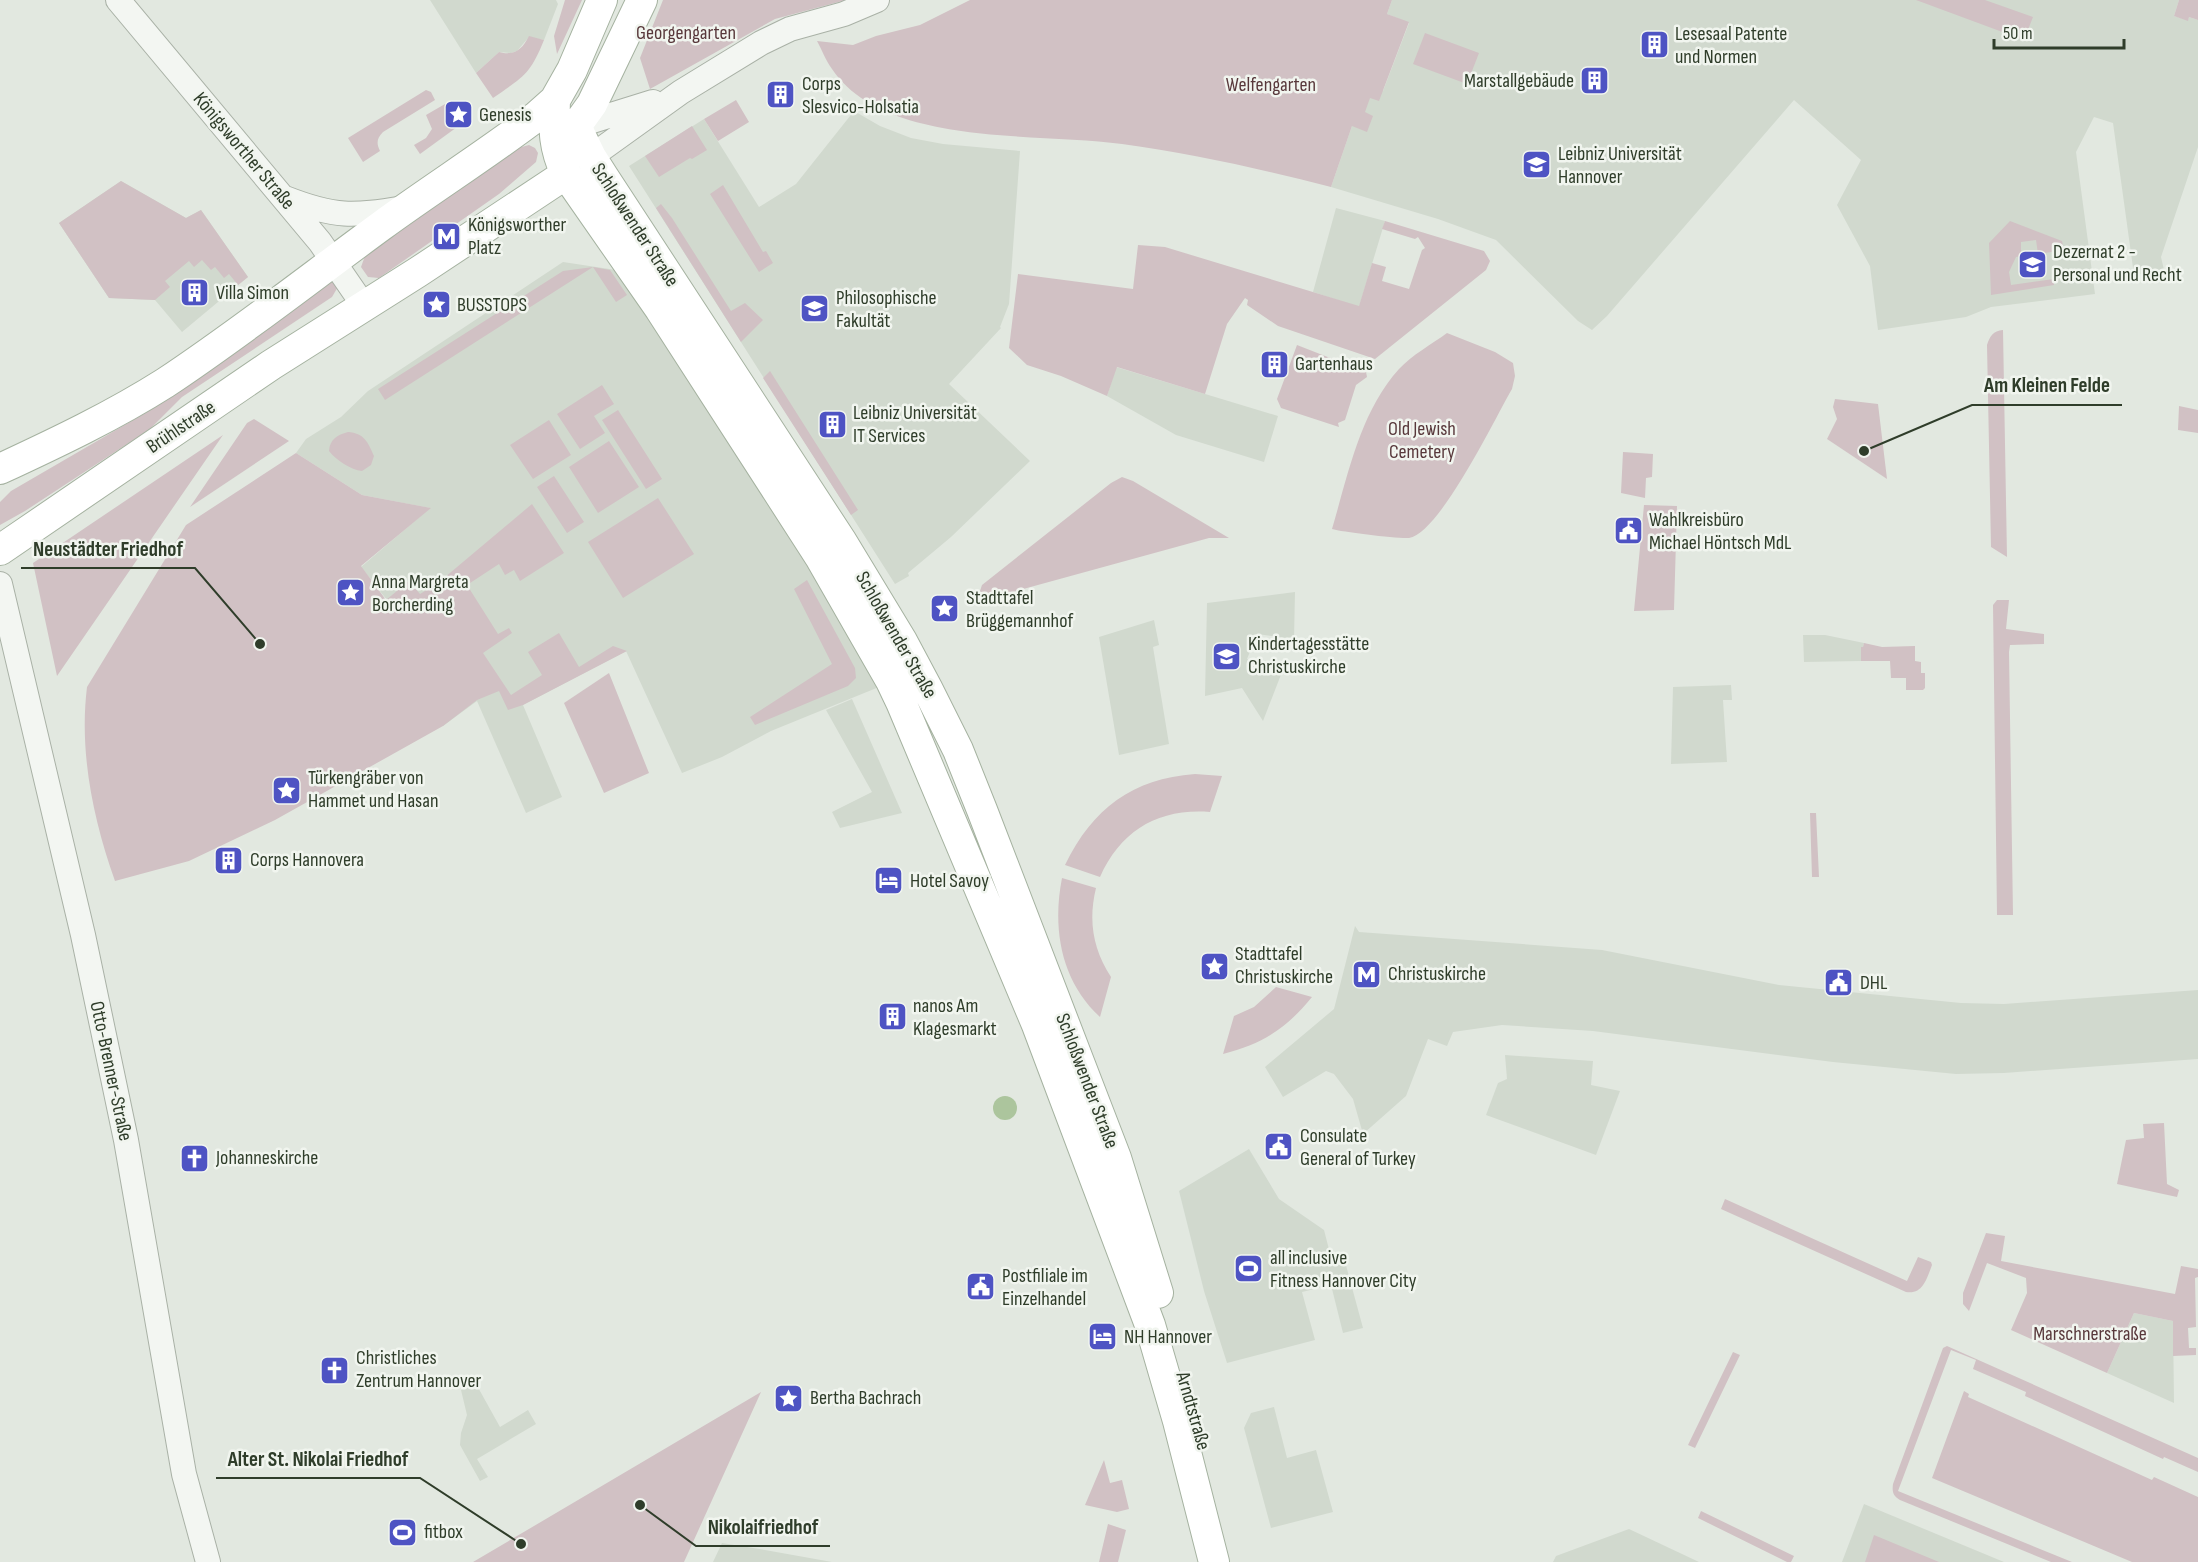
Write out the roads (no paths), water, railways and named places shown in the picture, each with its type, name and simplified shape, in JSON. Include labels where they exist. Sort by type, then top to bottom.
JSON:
[{"type":"main road","points":[[0,469],[137,400],[166,382],[405,208],[514,134],[555,100],[572,70],[602,0]]},
{"type":"main road","points":[[364,306],[470,239],[563,146],[597,94],[642,0]]},
{"type":"main road","points":[[555,100],[563,146]]},
{"type":"main road","points":[[514,134],[563,146],[591,157]]},
{"type":"main road","name":"Schloßwender Straße","points":[[563,146],[660,309],[820,557],[891,681],[1037,1025],[1104,1163]]},
{"type":"main road","name":"Schloßwender Straße","points":[[591,157],[842,542],[902,641],[927,688],[958,750],[982,810],[1104,1163]]},
{"type":"main road","name":"Brühlstraße","points":[[0,550],[193,418],[364,306]]},
{"type":"main road","name":"Arndtstraße","points":[[1104,1163],[1178,1421],[1214,1562]]},
{"type":"main road","name":"Arndtstraße","points":[[1104,1163],[1190,1394],[1233,1562]]},
{"type":"street","name":"Königsworther Straße","points":[[118,0],[320,242],[364,306]]},
{"type":"street","points":[[591,157],[681,92],[761,43],[790,29],[844,14],[877,0]]},
{"type":"street","points":[[563,146],[681,92]]},
{"type":"street","points":[[282,197],[313,209],[343,215],[405,208]]},
{"type":"street","name":"Otto-Brenner-Straße","points":[[0,584],[83,935],[126,1140],[184,1474],[208,1562]]},
{"type":"place","name":"Lesesaal Patente und Normen","points":[[1654,45]]},
{"type":"place","name":"Marstallgebäude","points":[[1595,81]]},
{"type":"place","name":"Corps Slesvico-Holsatia","points":[[781,95]]},
{"type":"place","name":"Genesis","points":[[458,115]]},
{"type":"place","name":"Leibniz Universität Hannover","points":[[1537,165]]},
{"type":"place","name":"Königsworther Platz","points":[[447,236]]},
{"type":"place","name":"Dezernat 2 - Personal und Recht","points":[[2032,264]]},
{"type":"place","name":"Villa Simon","points":[[195,293]]},
{"type":"place","name":"BUSSTOPS","points":[[436,305]]},
{"type":"place","name":"Philosophische Fakultät","points":[[815,309]]},
{"type":"place","name":"Gartenhaus","points":[[1274,364]]},
{"type":"place","name":"Leibniz Universität IT Services","points":[[832,425]]},
{"type":"place","name":"Am Kleinen Felde","points":[[1864,451]]},
{"type":"place","name":"Wahlkreisbüro Michael Höntsch MdL","points":[[1628,531]]},
{"type":"place","name":"Anna Margreta Borcherding","points":[[351,593]]},
{"type":"place","name":"Stadttafel Brüggemannhof","points":[[945,609]]},
{"type":"place","name":"Neustädter Friedhof","points":[[260,644]]},
{"type":"place","name":"Kindertagesstätte Christuskirche","points":[[1227,656]]},
{"type":"place","name":"Türkengräber von Hammet und Hasan","points":[[287,790]]},
{"type":"place","name":"Corps Hannovera","points":[[229,860]]},
{"type":"place","name":"Hotel Savoy","points":[[889,881]]},
{"type":"place","name":"Stadttafel Christuskirche","points":[[1214,966]]},
{"type":"place","name":"Christuskirche","points":[[1367,974]]},
{"type":"place","name":"DHL","points":[[1839,983]]},
{"type":"place","name":"nanos Am Klagesmarkt","points":[[892,1017]]},
{"type":"place","name":"Consulate General of Turkey","points":[[1279,1147]]},
{"type":"place","name":"Johanneskirche","points":[[195,1158]]},
{"type":"place","name":"all inclusive Fitness Hannover City","points":[[1249,1269]]},
{"type":"place","name":"Postfiliale im Einzelhandel","points":[[981,1287]]},
{"type":"place","name":"NH Hannover","points":[[1103,1337]]},
{"type":"place","name":"Christliches Zentrum Hannover","points":[[335,1370]]},
{"type":"place","name":"Bertha Bachrach","points":[[789,1398]]},
{"type":"place","name":"Nikolaifriedhof","points":[[640,1505]]},
{"type":"place","name":"fitbox","points":[[403,1532]]},
{"type":"place","name":"Alter St. Nikolai Friedhof","points":[[521,1544]]},
{"type":"park label","name":"Georgengarten","points":[[686,33]]},
{"type":"park label","name":"Welfengarten","points":[[1271,85]]},
{"type":"park label","name":"Old Jewish Cemetery","points":[[1422,440]]},
{"type":"park label","name":"Marschnerstraße","points":[[2090,1334]]}]
